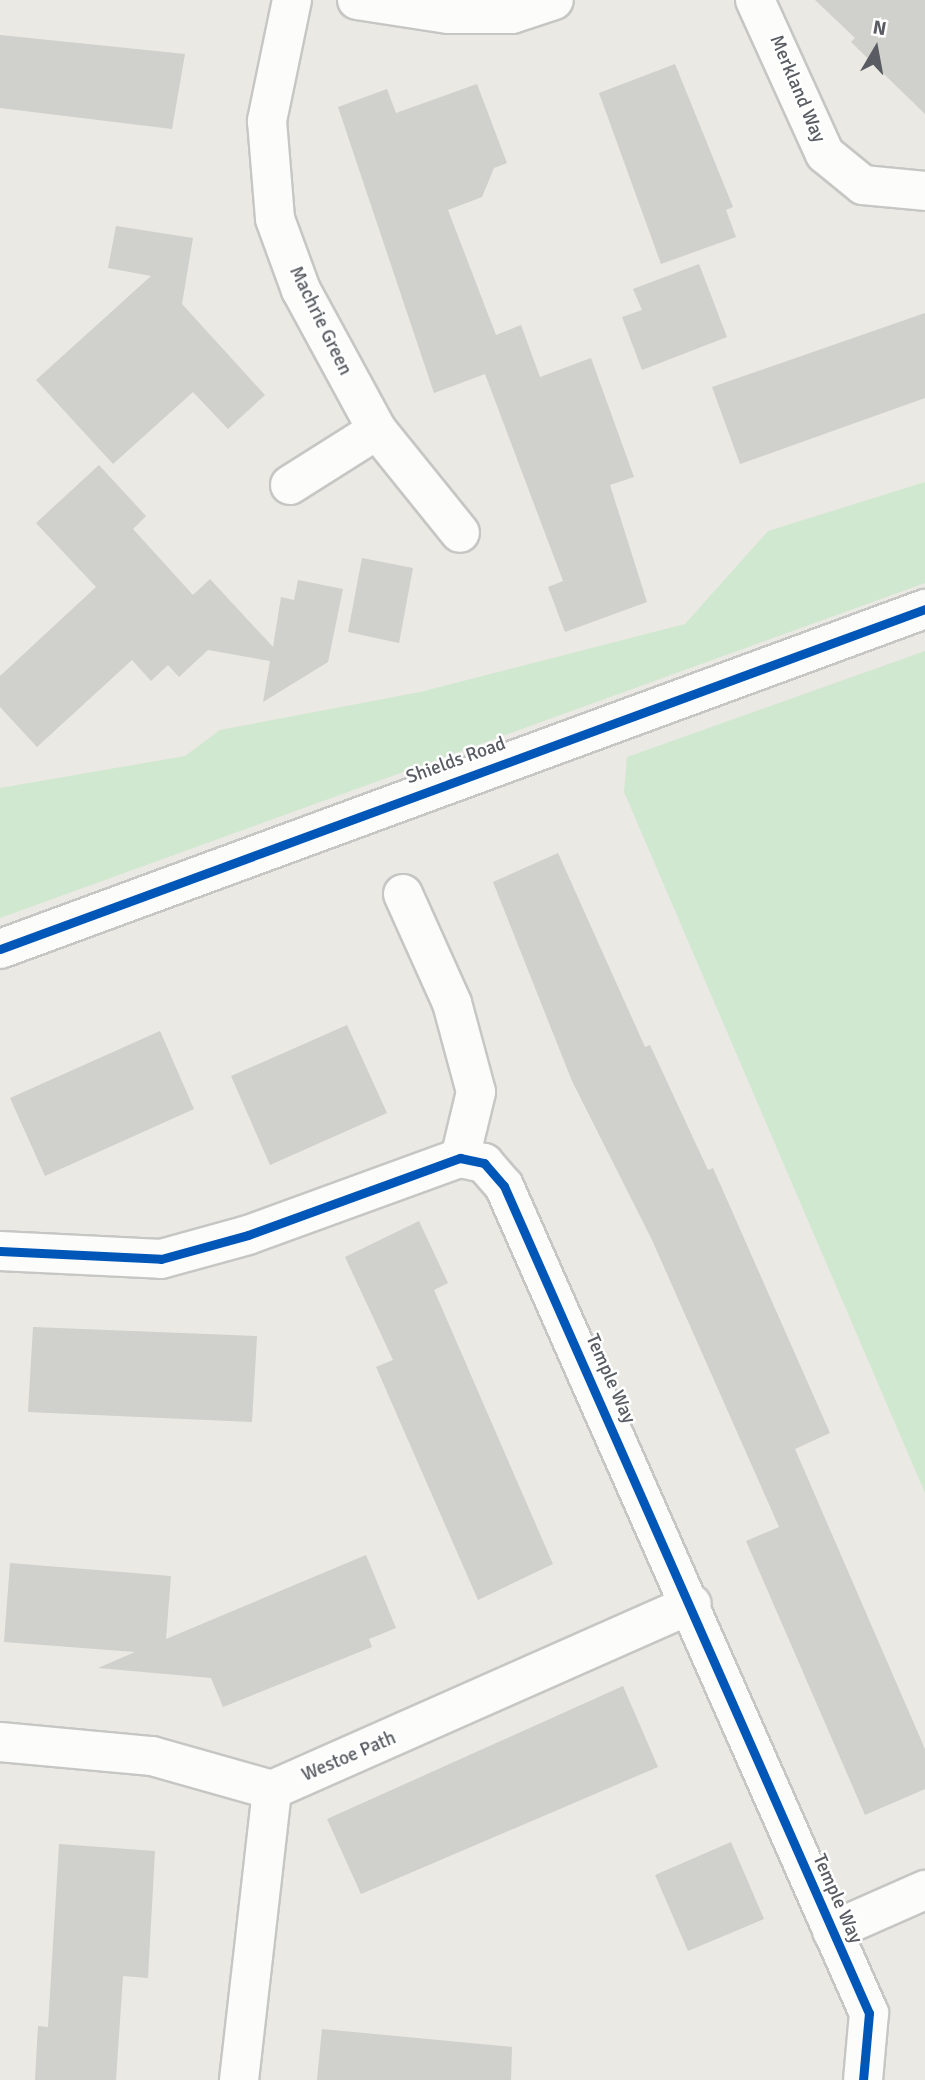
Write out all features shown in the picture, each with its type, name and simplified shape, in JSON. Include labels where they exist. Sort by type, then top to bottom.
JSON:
[{"type":"street","name":"Machrie Green","points":[[292,0],[267,121],[275,219],[301,290],[377,430],[460,533]]},
{"type":"street","points":[[358,0],[448,14],[512,14],[554,0]]},
{"type":"street","name":"Merkland Way","points":[[755,0],[825,154],[863,185],[925,191]]},
{"type":"street","points":[[290,485],[377,430]]},
{"type":"street","name":"Shields Road","points":[[0,949],[925,609]]},
{"type":"street","points":[[0,1251],[161,1259],[248,1235],[460,1158],[476,1092],[452,1003],[403,894]]},
{"type":"street","name":"Temple Way","points":[[460,1158],[484,1163],[504,1186],[692,1604],[869,2013],[863,2080]]},
{"type":"street","name":"Westoe Path","points":[[272,1790],[692,1604]]},
{"type":"street","points":[[0,1742],[152,1756],[272,1790],[239,2080]]},
{"type":"street","name":"Temple Way","points":[[832,1931],[925,1890]]},
{"type":"green space","points":[[925,482],[925,583],[0,918],[0,788],[185,756],[220,730],[420,692],[685,624],[768,531]]},
{"type":"green space","points":[[925,651],[925,1493],[624,792],[627,757]]},
{"type":"building","points":[[815,0],[925,0],[925,114],[851,42],[855,38]]},
{"type":"building","points":[[0,35],[185,54],[172,129],[0,108]]},
{"type":"building","points":[[675,64],[733,207],[726,210],[736,237],[661,264],[599,93]]},
{"type":"building","points":[[477,84],[507,163],[494,168],[482,197],[448,210],[496,335],[521,325],[540,377],[591,358],[634,477],[610,485],[647,602],[565,632],[548,587],[563,581],[485,374],[434,393],[338,107],[387,89],[396,113]]},
{"type":"building","points":[[116,226],[193,238],[182,304],[265,395],[228,429],[193,392],[113,464],[36,380],[151,276],[108,268]]},
{"type":"building","points":[[699,264],[727,337],[642,370],[622,317],[642,310],[633,289]]},
{"type":"building","points":[[925,313],[925,398],[740,464],[712,387]]},
{"type":"building","points":[[99,465],[146,516],[133,529],[193,595],[210,579],[273,647],[281,597],[294,600],[298,580],[343,589],[328,662],[263,702],[270,661],[208,650],[179,677],[168,665],[151,681],[132,660],[37,747],[0,707],[0,676],[96,587],[36,523]]},
{"type":"building","points":[[362,558],[413,568],[399,643],[348,632]]},
{"type":"building","points":[[558,853],[645,1047],[650,1045],[708,1170],[713,1168],[830,1433],[795,1449],[925,1749],[925,1789],[865,1815],[746,1541],[779,1527],[652,1240],[572,1081],[493,882]]},
{"type":"building","points":[[347,1025],[387,1113],[270,1165],[231,1076]]},
{"type":"building","points":[[160,1031],[194,1109],[45,1176],[10,1098]]},
{"type":"building","points":[[419,1221],[448,1283],[434,1290],[553,1564],[478,1600],[376,1367],[393,1360],[345,1257]]},
{"type":"building","points":[[33,1327],[257,1336],[252,1422],[28,1412]]},
{"type":"building","points":[[366,1555],[396,1628],[369,1639],[372,1647],[223,1707],[211,1678],[98,1668],[135,1652],[4,1642],[10,1563],[171,1576],[166,1639]]},
{"type":"building","points":[[623,1686],[658,1767],[361,1894],[327,1819]]},
{"type":"building","points":[[731,1842],[764,1919],[688,1951],[655,1875]]},
{"type":"building","points":[[59,1844],[155,1851],[148,1978],[123,1976],[116,2080],[35,2080],[38,2026],[48,2027]]},
{"type":"building","points":[[322,2029],[512,2047],[511,2080],[317,2080]]},
{"type":"cycle path","points":[[0,949],[925,609]]},
{"type":"cycle path","points":[[0,1251],[161,1259],[248,1235],[460,1158],[484,1163],[504,1186],[869,2013],[863,2080]]}]
